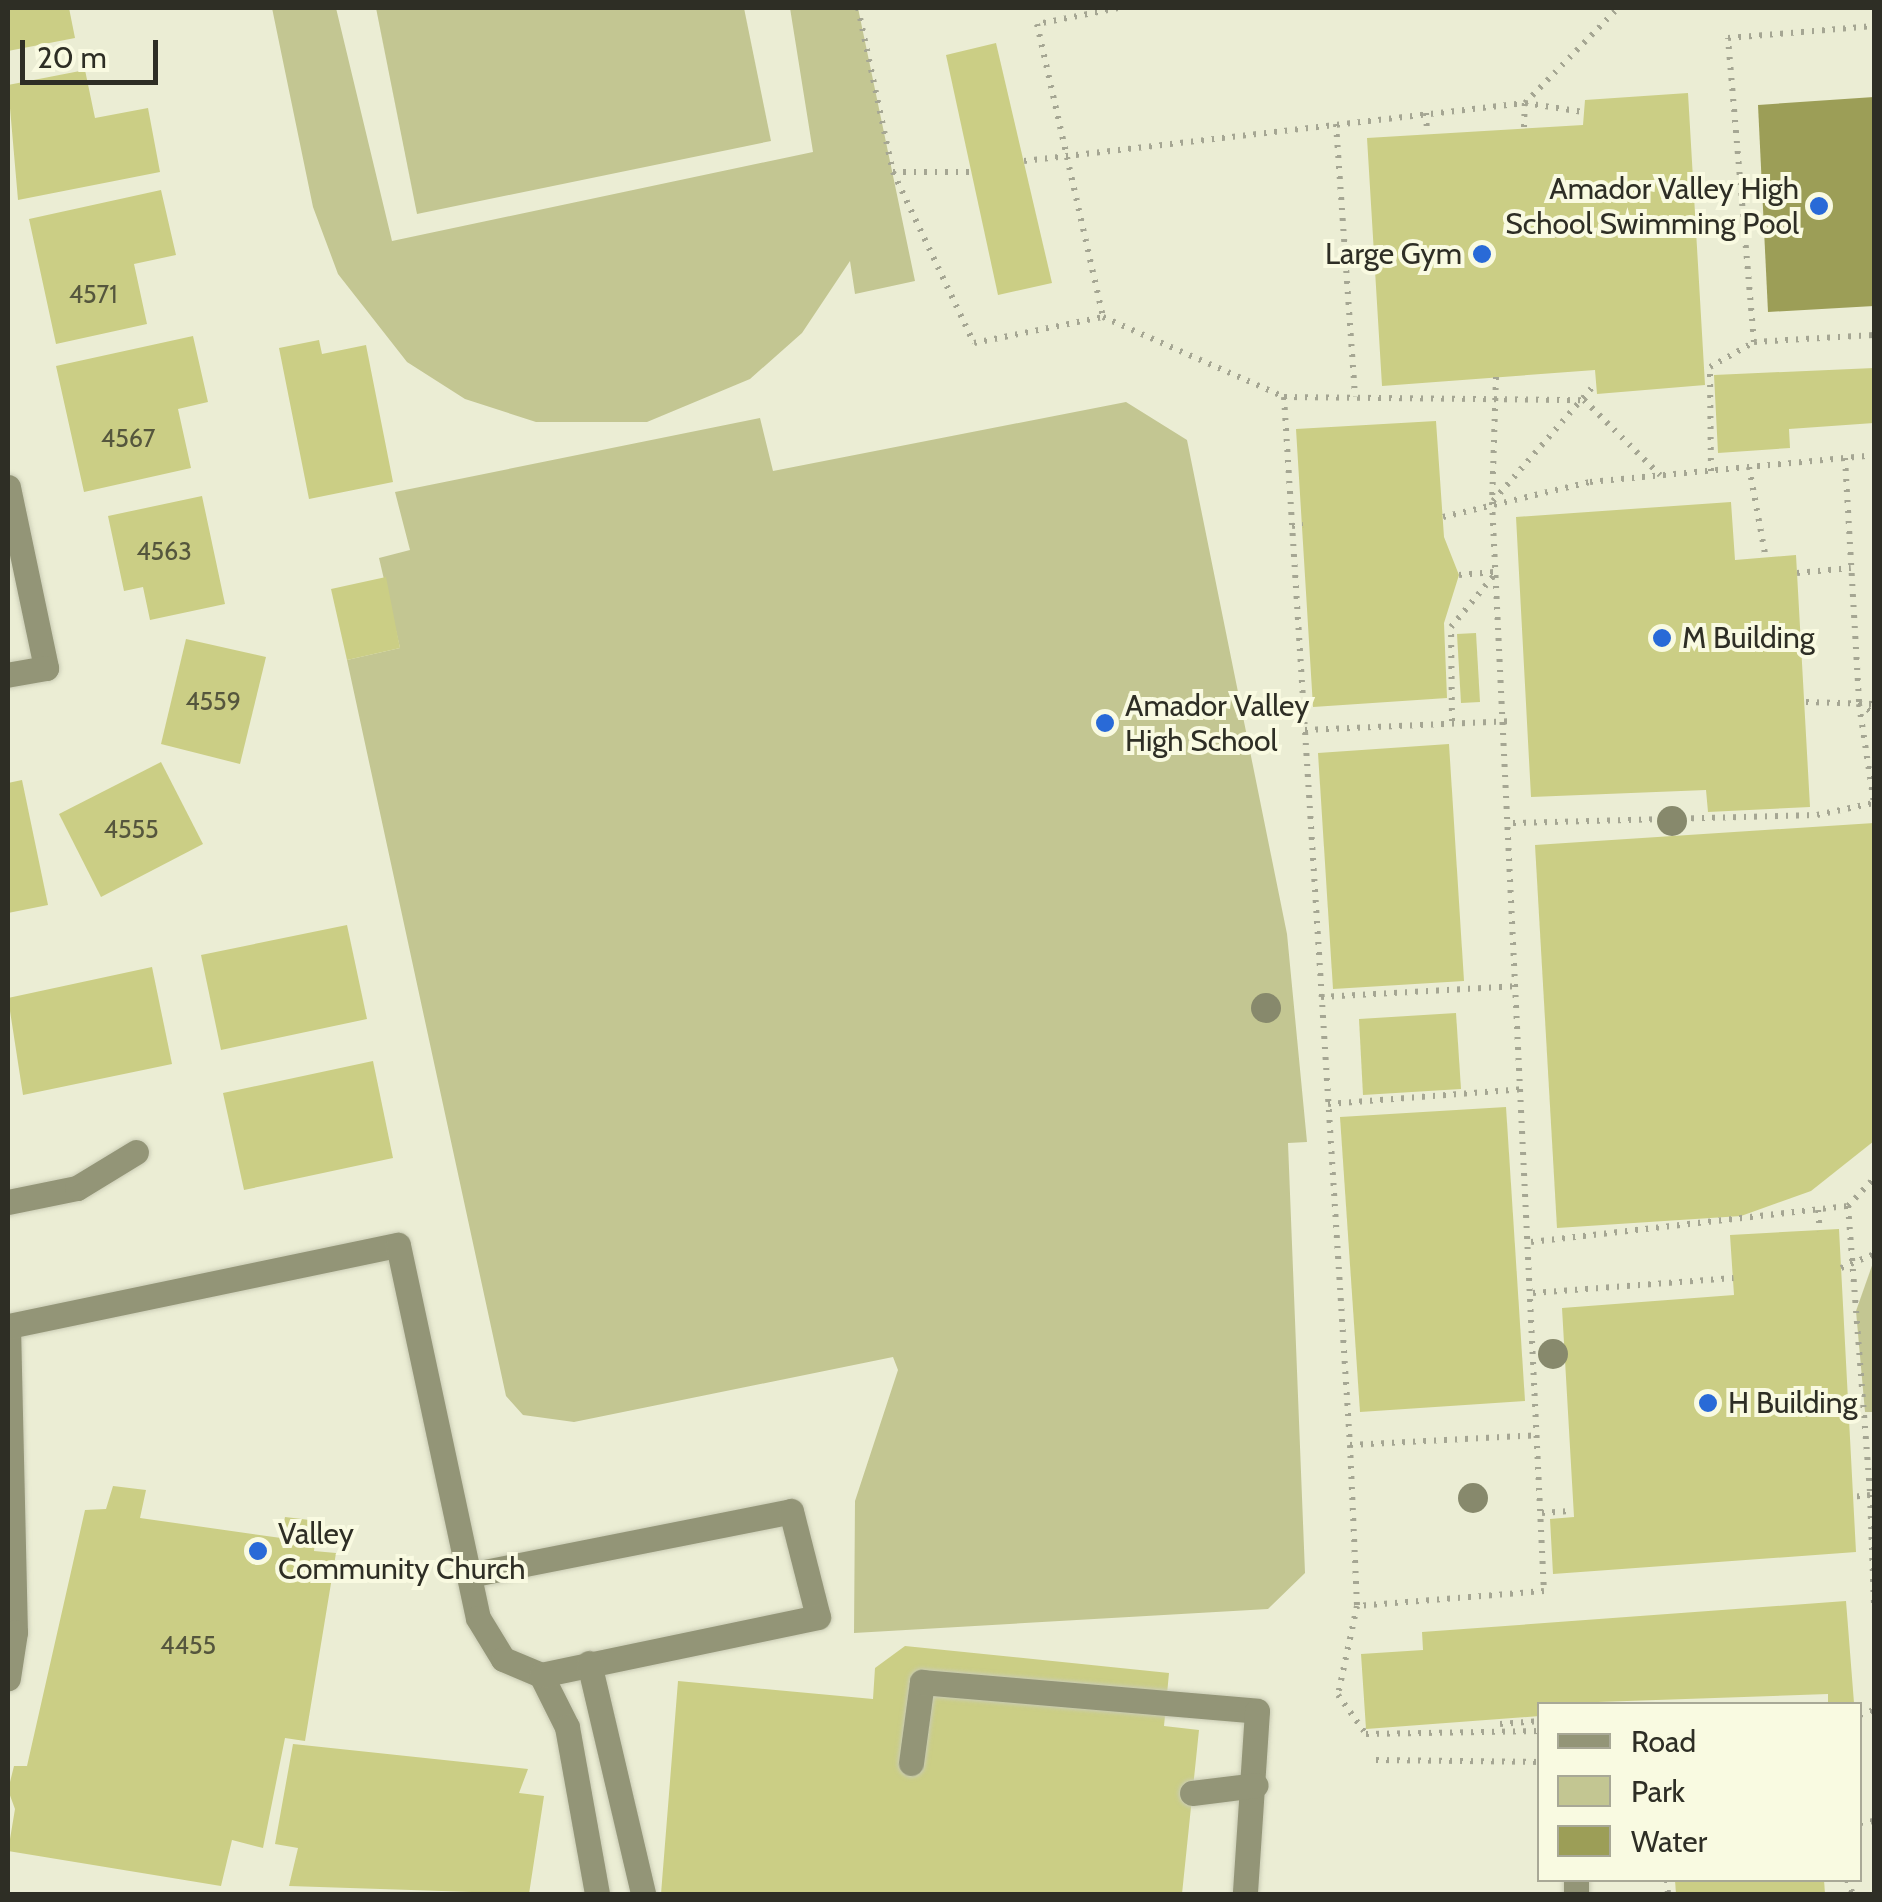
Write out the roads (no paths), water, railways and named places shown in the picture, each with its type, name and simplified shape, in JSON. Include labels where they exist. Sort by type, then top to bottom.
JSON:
[{"type":"street","points":[[8,487],[46,668],[8,675]]},
{"type":"street","points":[[8,1202],[77,1188],[136,1152]]},
{"type":"street","points":[[8,1678],[15,1632],[8,1326],[398,1246],[478,1618],[503,1659],[540,1675],[818,1618],[792,1511],[470,1575]]},
{"type":"street","points":[[589,1663],[643,1894]]},
{"type":"street","points":[[540,1675],[567,1728],[598,1894]]},
{"type":"street","points":[[910,1764],[922,1682],[1257,1711],[1256,1785],[1245,1894]]},
{"type":"street","points":[[1192,1793],[1256,1785]]},
{"type":"water","name":"Amador Valley High School Swimming Pool","points":[[1874,97],[1874,306],[1768,312],[1758,105]]},
{"type":"place","name":"Amador Valley High School Swimming Pool","points":[[1819,206]]},
{"type":"place","name":"Large Gym","points":[[1482,254]]},
{"type":"place","name":"M Building","points":[[1662,638]]},
{"type":"place","name":"Amador Valley High School","points":[[1105,723]]},
{"type":"place","name":"H Building","points":[[1708,1403]]},
{"type":"place","name":"Valley Community Church","points":[[258,1551]]}]
